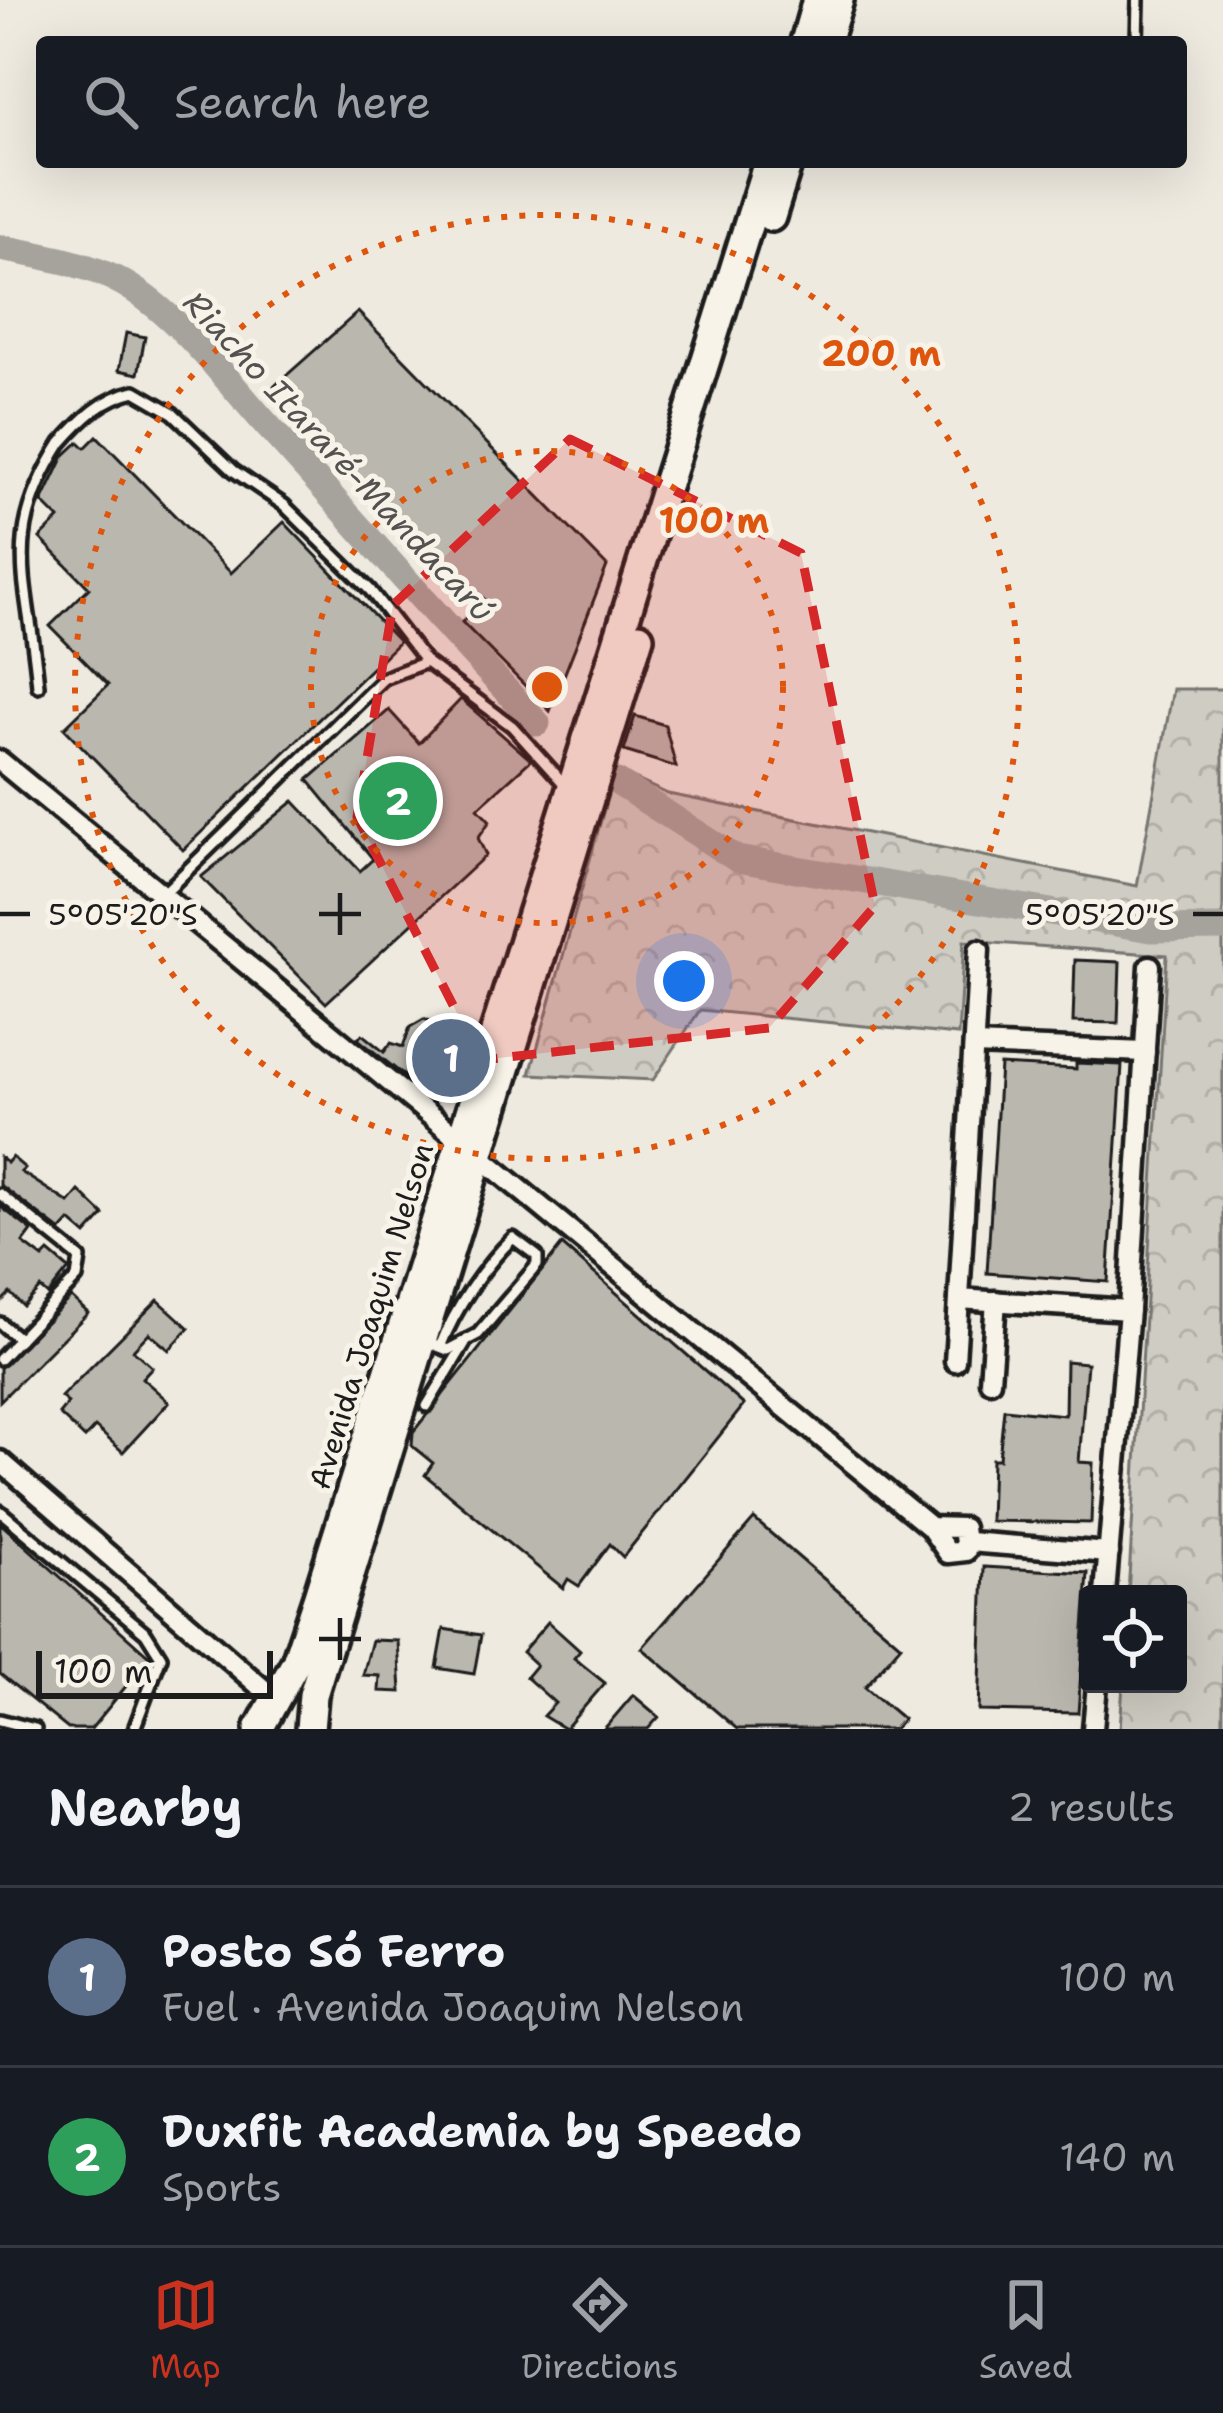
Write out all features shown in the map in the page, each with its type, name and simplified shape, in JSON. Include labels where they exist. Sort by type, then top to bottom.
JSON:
[{"type":"main road","points":[[807,36],[818,0]]},
{"type":"main road","points":[[828,36],[839,0]]},
{"type":"main road","name":"Avenida Joaquim Nelson","points":[[629,639],[766,168]]},
{"type":"main road","name":"Avenida Joaquim Nelson","points":[[268,1720],[303,1640],[470,1148],[629,639],[786,168]]},
{"type":"main road","name":"Avenida Joaquim Nelson","points":[[310,1729],[313,1696],[431,1343],[470,1148],[571,792],[614,687]]},
{"type":"main road","points":[[268,1720],[288,1729]]},
{"type":"street","points":[[0,761],[470,1148],[768,1407],[930,1527],[948,1553],[962,1554],[968,1542],[1109,1553]]},
{"type":"street","points":[[955,1361],[979,950]]},
{"type":"street","points":[[1106,1585],[1150,966]]},
{"type":"street","points":[[974,1045],[1145,1052]]},
{"type":"street","points":[[959,1299],[1129,1310]]},
{"type":"street","points":[[990,1381],[996,1301]]},
{"type":"street","points":[[0,1462],[268,1720]]},
{"type":"street","points":[[1093,1729],[1096,1693]]},
{"type":"lane","points":[[1136,36],[1138,0]]},
{"type":"lane","points":[[38,686],[33,634],[11,540],[25,492],[76,427],[102,403],[135,391],[173,412],[234,471],[284,505],[370,590],[426,662],[512,726],[571,792]]},
{"type":"lane","points":[[161,896],[384,678],[426,662]]},
{"type":"lane","points":[[0,1195],[80,1258],[77,1278],[0,1359]]},
{"type":"lane","points":[[427,1406],[465,1343],[537,1265],[537,1256],[517,1238],[497,1253],[431,1343],[448,1350],[465,1343]]},
{"type":"lane","points":[[0,1323],[19,1339]]},
{"type":"lane","points":[[0,1511],[146,1633],[158,1651],[161,1657],[134,1729]]},
{"type":"lane","points":[[0,1720],[34,1729]]},
{"type":"highlighted area","points":[[570,439],[801,553],[875,906],[769,1028],[481,1060],[357,817],[393,605]]},
{"type":"green space","points":[[1173,689],[1223,689],[1223,1729],[1120,1729],[1122,1693],[1187,1693],[1187,1585],[1129,1585],[1167,955],[964,941],[958,1035],[700,1010],[653,1080],[530,1074],[615,770],[668,794],[1137,886]]},
{"type":"building","points":[[358,312],[607,566],[550,711],[462,622],[485,600],[269,391]]},
{"type":"building","points":[[126,333],[145,337],[138,374],[119,370]]},
{"type":"building","points":[[97,436],[231,573],[284,522],[399,642],[183,850],[64,728],[108,685],[50,626],[89,588],[40,538],[59,519],[42,502],[64,456],[79,442],[85,448]]},
{"type":"building","points":[[461,699],[531,760],[478,808],[490,821],[478,838],[486,855],[326,1003],[201,877],[294,801],[360,871],[373,859],[308,780],[389,710],[419,743]]},
{"type":"building","points":[[635,716],[665,725],[676,767],[624,751]]},
{"type":"building","points":[[1075,960],[1120,962],[1118,1023],[1073,1022]]},
{"type":"building","points":[[424,1019],[440,1024],[429,1051],[460,1030],[468,1042],[455,1082],[441,1090],[435,1077],[414,1072],[408,1079],[358,1039],[362,1034],[384,1052],[391,1043],[403,1047],[410,1027]]},
{"type":"building","points":[[1076,1063],[1122,1065],[1108,1282],[987,1273],[1000,1065],[1076,1069]]},
{"type":"building","points":[[0,1157],[7,1163],[12,1157],[25,1168],[21,1172],[69,1203],[79,1191],[104,1215],[86,1235],[70,1221],[61,1231],[0,1185]]},
{"type":"building","points":[[0,1206],[32,1231],[23,1243],[43,1258],[49,1252],[69,1269],[48,1295],[40,1288],[23,1306],[10,1293],[0,1303]]},
{"type":"building","points":[[562,1245],[744,1405],[623,1557],[610,1544],[579,1586],[568,1579],[563,1588],[425,1475],[433,1463],[412,1446],[413,1432]]},
{"type":"building","points":[[71,1297],[88,1313],[0,1401],[0,1368]]},
{"type":"building","points":[[158,1300],[189,1328],[169,1350],[149,1333],[133,1350],[152,1367],[142,1378],[169,1402],[123,1452],[95,1427],[85,1438],[59,1414],[68,1403],[61,1397]]},
{"type":"building","points":[[1066,1361],[1087,1363],[1079,1462],[1093,1463],[1091,1523],[990,1521],[992,1459],[999,1459],[1004,1409],[1065,1415]]},
{"type":"building","points":[[754,1519],[901,1645],[865,1687],[903,1719],[894,1729],[737,1729],[642,1648]]},
{"type":"building","points":[[0,1523],[150,1657],[91,1729],[68,1729],[0,1674]]},
{"type":"building","points":[[984,1567],[1088,1573],[1087,1585],[1079,1585],[1078,1713],[979,1711]]},
{"type":"building","points":[[548,1622],[580,1651],[574,1658],[605,1683],[565,1729],[543,1716],[555,1703],[526,1677],[536,1665],[522,1652]]},
{"type":"building","points":[[444,1629],[481,1635],[474,1674],[437,1668]]},
{"type":"building","points":[[372,1640],[398,1641],[401,1692],[379,1691],[380,1676],[363,1675]]},
{"type":"building","points":[[633,1695],[659,1717],[648,1729],[604,1729]]},
{"type":"waterway","name":"Riacho Itararé-Mandacarú","points":[[0,248],[94,270],[123,283],[163,312],[537,723]]},
{"type":"waterway","name":"Riacho Itararé-Mandacarú","points":[[617,782],[737,859],[1151,929],[1223,928]]},
{"type":"place","name":"Duxfit Academia by Speedo","points":[[398,801]]},
{"type":"place","name":"Posto Só Ferro","points":[[451,1058]]}]
